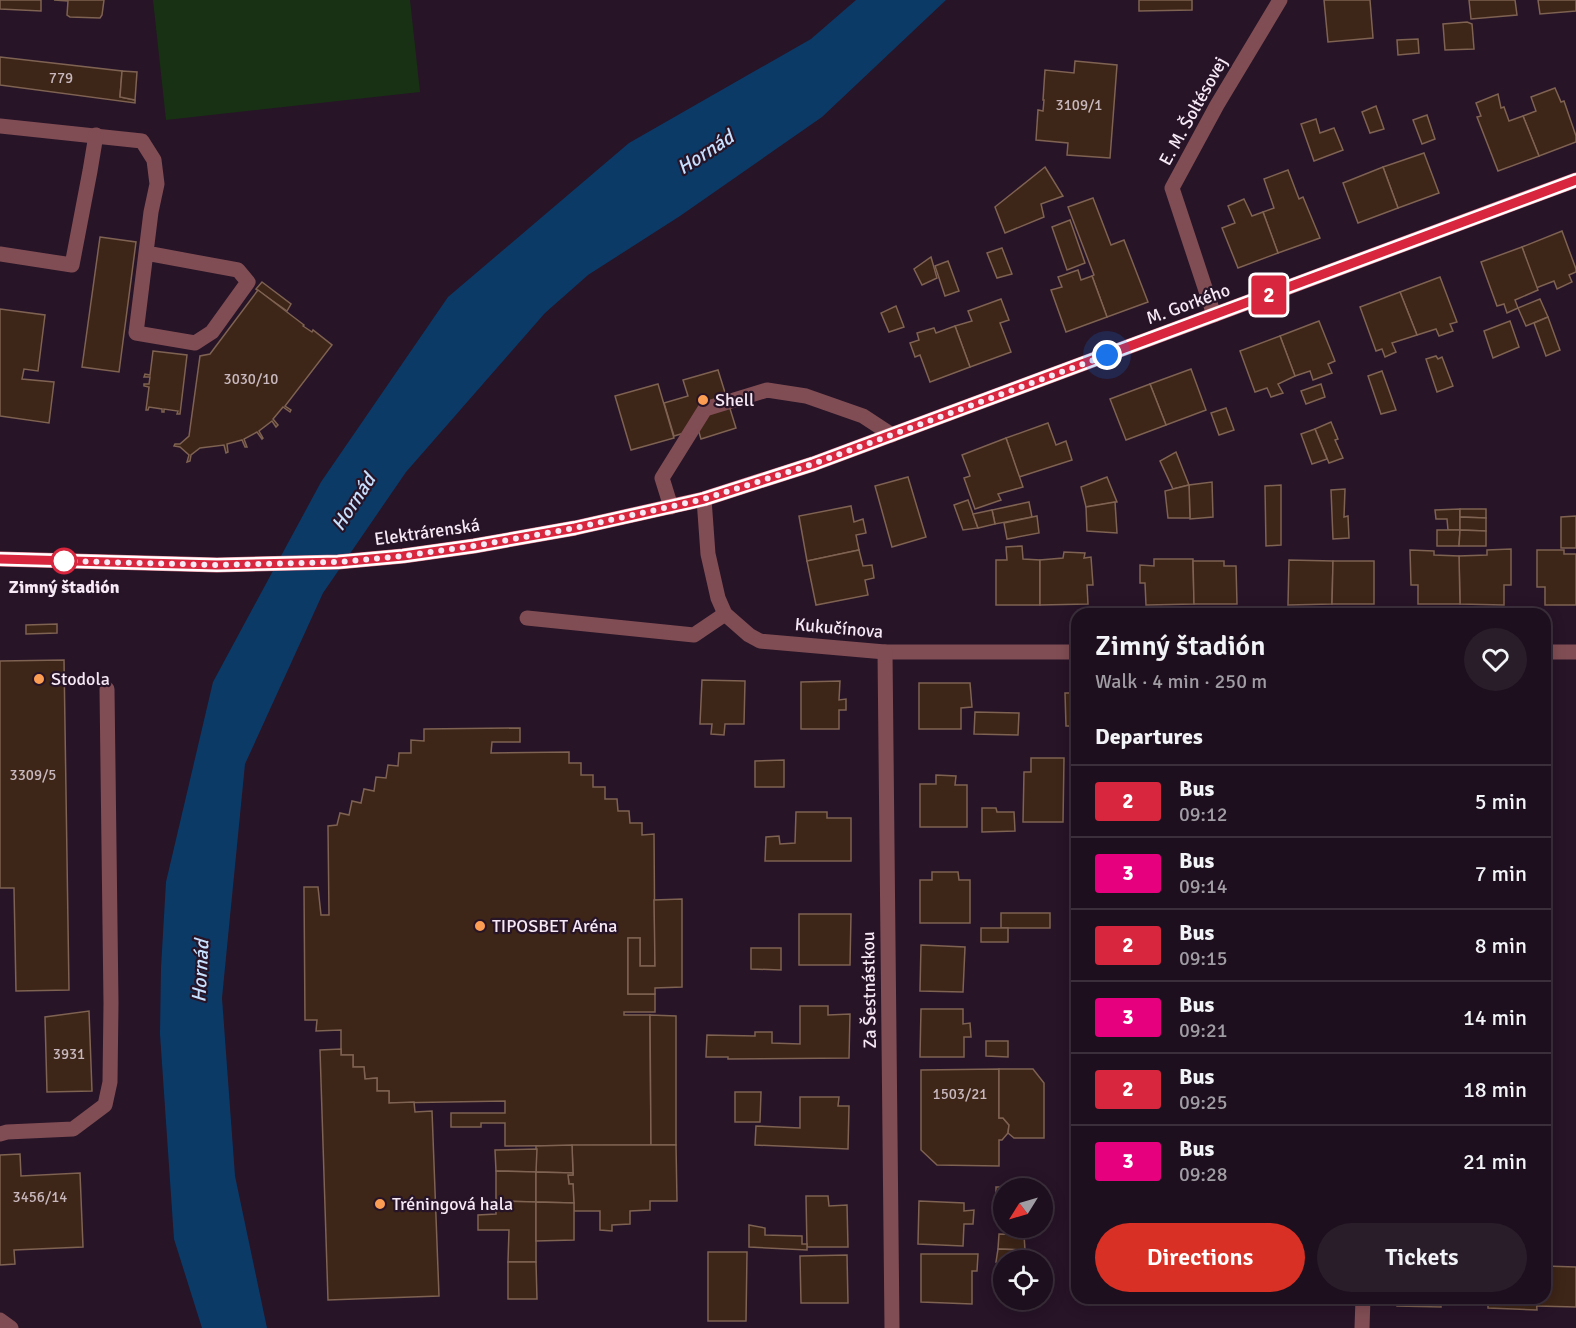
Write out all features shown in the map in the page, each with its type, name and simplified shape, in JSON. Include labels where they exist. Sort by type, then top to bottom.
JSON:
[{"type":"main road","name":"M. Gorkého","points":[[813,464],[1576,180]]},
{"type":"main road","name":"Elektrárenská","points":[[0,559],[217,565],[338,562],[403,556],[575,528],[671,507],[704,499],[813,464]]},
{"type":"street","name":"E. M. Šoltésovej","points":[[1214,315],[1172,188],[1217,105],[1280,0]]},
{"type":"street","points":[[0,126],[142,141],[154,160],[157,184],[151,212],[136,333],[195,343],[212,332],[248,282],[238,270],[146,253]]},
{"type":"street","points":[[0,254],[72,265],[96,135]]},
{"type":"street","points":[[671,507],[662,478],[705,409],[767,390],[806,396],[863,416],[892,435]]},
{"type":"street","name":"Kukučínova","points":[[704,499],[708,554],[718,598],[725,614],[749,635],[760,641],[885,652],[1071,652]]},
{"type":"street","points":[[527,618],[694,635],[725,614]]},
{"type":"street","name":"Za Šestnástkou","points":[[885,652],[892,1328]]},
{"type":"street","points":[[1551,652],[1576,652]]},
{"type":"street","points":[[0,1134],[73,1129],[105,1105],[110,1082],[111,1003],[107,689]]},
{"type":"street","points":[[1362,1328],[1363,1304]]},
{"type":"street","points":[[0,1320],[10,1328]]},
{"type":"green space","points":[[153,0],[410,0],[420,92],[166,120]]},
{"type":"water","name":"Hornád","points":[[856,0],[946,0],[822,117],[680,216],[588,275],[545,313],[406,472],[323,593],[245,764],[222,998],[235,1176],[267,1328],[202,1328],[174,1239],[160,1034],[161,968],[166,882],[213,682],[321,482],[448,297],[629,143],[811,39]]},
{"type":"building","points":[[0,0],[41,0],[41,11],[0,9]]},
{"type":"building","points":[[54,0],[104,0],[102,15],[100,18],[70,17],[67,15],[68,1]]},
{"type":"building","points":[[1139,0],[1192,0],[1192,10],[1139,11]]},
{"type":"building","points":[[1324,0],[1370,0],[1373,38],[1328,42]]},
{"type":"building","points":[[1469,0],[1515,0],[1517,15],[1471,19]]},
{"type":"building","points":[[1538,0],[1576,0],[1576,11],[1540,14]]},
{"type":"building","points":[[1467,22],[1472,24],[1474,49],[1445,50],[1443,24]]},
{"type":"building","points":[[1418,39],[1419,53],[1398,55],[1397,40]]},
{"type":"building","points":[[0,57],[122,71],[120,97],[135,100],[135,103],[0,85]]},
{"type":"building","points":[[1075,61],[1117,65],[1110,158],[1067,155],[1068,143],[1036,140],[1038,110],[1043,111],[1045,70],[1074,73]]},
{"type":"building","points":[[122,71],[137,72],[135,100],[120,97]]},
{"type":"building","points":[[1555,88],[1561,102],[1564,101],[1576,142],[1539,156],[1523,116],[1536,111],[1531,97]]},
{"type":"building","points":[[1498,94],[1501,108],[1504,107],[1509,121],[1523,116],[1539,156],[1498,171],[1477,117],[1481,116],[1476,103]]},
{"type":"building","points":[[1376,106],[1384,129],[1370,133],[1362,112]]},
{"type":"building","points":[[1427,115],[1435,139],[1422,144],[1413,120]]},
{"type":"building","points":[[1316,119],[1320,133],[1334,128],[1343,150],[1314,161],[1301,124]]},
{"type":"building","points":[[1424,153],[1439,193],[1398,208],[1383,167]]},
{"type":"building","points":[[1045,167],[1063,196],[1041,204],[1044,217],[1005,233],[995,207]]},
{"type":"building","points":[[1383,167],[1398,208],[1358,223],[1343,183]]},
{"type":"building","points":[[1288,170],[1299,199],[1303,197],[1320,238],[1278,253],[1263,212],[1274,208],[1264,179]]},
{"type":"building","points":[[1093,198],[1111,245],[1124,240],[1148,302],[1107,317],[1068,207]]},
{"type":"building","points":[[1244,199],[1252,216],[1263,212],[1278,253],[1238,268],[1222,228],[1235,223],[1228,206]]},
{"type":"building","points":[[1070,220],[1085,263],[1067,270],[1052,227]]},
{"type":"building","points":[[1562,231],[1576,269],[1576,272],[1569,275],[1572,282],[1557,289],[1554,281],[1536,288],[1522,247]]},
{"type":"building","points":[[100,237],[136,242],[119,372],[82,367]]},
{"type":"building","points":[[1522,247],[1538,290],[1515,300],[1518,308],[1507,313],[1504,304],[1497,306],[1481,262]]},
{"type":"building","points":[[1002,248],[1012,274],[997,278],[987,253]]},
{"type":"building","points":[[931,257],[937,278],[922,285],[914,269]]},
{"type":"building","points":[[948,261],[959,291],[945,296],[935,266]]},
{"type":"building","points":[[1078,270],[1081,280],[1092,276],[1107,317],[1066,332],[1051,290],[1062,287],[1058,277]]},
{"type":"building","points":[[1440,277],[1457,322],[1450,324],[1453,331],[1439,336],[1436,329],[1417,335],[1400,292]]},
{"type":"building","points":[[262,282],[291,304],[287,311],[256,289]]},
{"type":"building","points":[[258,290],[303,326],[312,332],[313,330],[332,345],[285,406],[291,410],[290,412],[283,407],[273,419],[278,425],[276,427],[272,421],[259,431],[262,439],[257,432],[244,439],[247,447],[242,440],[227,444],[228,452],[226,453],[224,445],[200,448],[191,455],[190,461],[187,462],[189,455],[180,447],[174,446],[189,436],[200,356],[210,354]]},
{"type":"building","points":[[1400,292],[1417,335],[1392,343],[1396,352],[1385,357],[1382,349],[1376,351],[1360,307]]},
{"type":"building","points":[[1001,299],[1009,320],[1000,323],[1011,352],[970,367],[955,326],[972,321],[968,311]]},
{"type":"building","points":[[1540,299],[1548,317],[1526,326],[1518,308]]},
{"type":"building","points":[[896,306],[904,327],[889,332],[881,313]]},
{"type":"building","points":[[0,309],[45,315],[38,371],[24,369],[22,379],[54,382],[49,423],[0,416]]},
{"type":"building","points":[[1548,317],[1560,350],[1546,356],[1534,323]]},
{"type":"building","points":[[1319,321],[1335,361],[1328,364],[1332,373],[1313,380],[1310,371],[1295,376],[1280,336]]},
{"type":"building","points":[[1510,321],[1519,347],[1493,358],[1484,331]]},
{"type":"building","points":[[955,326],[970,367],[930,382],[920,355],[915,357],[910,343],[919,340],[917,333],[934,328],[936,333]]},
{"type":"building","points":[[1280,336],[1295,376],[1278,384],[1283,393],[1271,397],[1267,388],[1255,392],[1240,351]]},
{"type":"building","points":[[153,351],[187,355],[180,414],[177,414],[178,411],[164,409],[162,412],[162,409],[149,407],[146,410],[149,387],[144,384],[149,384],[150,377],[144,377],[145,374],[150,375]]},
{"type":"building","points":[[1436,356],[1438,359],[1442,357],[1453,386],[1437,392],[1426,359]]},
{"type":"building","points":[[1191,369],[1206,410],[1166,425],[1150,384]]},
{"type":"building","points":[[718,370],[736,428],[701,439],[698,429],[674,436],[664,403],[688,396],[683,380]]},
{"type":"building","points":[[1382,371],[1396,410],[1381,414],[1368,376]]},
{"type":"building","points":[[658,384],[674,438],[631,450],[615,396]]},
{"type":"building","points":[[1150,384],[1166,425],[1126,440],[1110,399]]},
{"type":"building","points":[[1321,384],[1325,397],[1306,404],[1301,391]]},
{"type":"building","points":[[1226,408],[1234,430],[1219,435],[1211,413]]},
{"type":"building","points":[[1331,422],[1338,439],[1335,440],[1343,458],[1329,463],[1315,429]]},
{"type":"building","points":[[1048,423],[1056,445],[1066,441],[1072,460],[1019,477],[1006,438]]},
{"type":"building","points":[[1315,429],[1327,459],[1312,464],[1301,434]]},
{"type":"building","points":[[1006,438],[1023,487],[998,494],[1001,500],[975,509],[964,478],[970,476],[962,455]]},
{"type":"building","points":[[1176,452],[1189,485],[1173,489],[1160,461]]},
{"type":"building","points":[[908,477],[926,537],[892,547],[875,486]]},
{"type":"building","points":[[1107,477],[1117,502],[1086,507],[1081,487]]},
{"type":"building","points":[[1212,482],[1213,517],[1190,519],[1189,485]]},
{"type":"building","points":[[1189,485],[1190,518],[1168,518],[1165,491]]},
{"type":"building","points":[[1281,485],[1281,545],[1266,546],[1265,486]]},
{"type":"building","points":[[1345,489],[1344,517],[1348,516],[1349,538],[1333,539],[1331,490]]},
{"type":"building","points":[[968,500],[978,528],[963,530],[954,505]]},
{"type":"building","points":[[1029,502],[1032,517],[995,524],[992,510]]},
{"type":"building","points":[[1115,502],[1117,533],[1087,531],[1086,507]]},
{"type":"building","points":[[851,506],[854,522],[863,519],[866,533],[856,535],[859,550],[807,561],[799,516]]},
{"type":"building","points":[[1460,509],[1460,530],[1448,530],[1447,519],[1436,519],[1435,510]]},
{"type":"building","points":[[1460,509],[1486,509],[1486,518],[1460,517]]},
{"type":"building","points":[[992,510],[995,524],[978,528],[973,514]]},
{"type":"building","points":[[1037,516],[1039,533],[1007,539],[1004,523]]},
{"type":"building","points":[[1576,516],[1576,548],[1561,548],[1561,517]]},
{"type":"building","points":[[1460,517],[1486,518],[1486,531],[1460,530]]},
{"type":"building","points":[[1437,530],[1460,530],[1459,546],[1437,546]]},
{"type":"building","points":[[1460,530],[1486,531],[1486,546],[1459,546]]},
{"type":"building","points":[[1022,546],[1023,559],[1040,560],[1040,605],[996,605],[996,560],[1007,560],[1006,547]]},
{"type":"building","points":[[1511,549],[1511,585],[1504,585],[1504,605],[1460,604],[1459,556],[1487,555],[1487,550]]},
{"type":"building","points":[[859,550],[863,566],[872,565],[874,578],[865,580],[868,595],[816,605],[807,561]]},
{"type":"building","points":[[1410,550],[1434,551],[1434,555],[1459,556],[1460,604],[1418,604],[1418,585],[1411,585]]},
{"type":"building","points":[[1537,550],[1564,550],[1564,554],[1576,554],[1576,605],[1545,605],[1545,587],[1537,587]]},
{"type":"building","points":[[1064,552],[1085,553],[1084,558],[1091,557],[1093,585],[1087,585],[1088,604],[1040,605],[1040,560],[1063,558]]},
{"type":"building","points":[[1154,559],[1193,559],[1194,604],[1146,605],[1145,583],[1140,583],[1140,565],[1154,566]]},
{"type":"building","points":[[1289,560],[1333,561],[1332,604],[1288,605]]},
{"type":"building","points":[[1193,561],[1224,561],[1224,566],[1236,566],[1237,604],[1194,604]]},
{"type":"building","points":[[1333,561],[1374,561],[1374,604],[1332,604]]},
{"type":"building","points":[[57,624],[57,633],[26,634],[26,625]]},
{"type":"building","points":[[64,660],[69,990],[16,991],[14,888],[0,888],[0,661]]},
{"type":"building","points":[[702,680],[745,681],[744,724],[725,724],[724,735],[711,734],[712,724],[700,724]]},
{"type":"building","points":[[840,681],[839,700],[846,699],[846,710],[839,710],[839,729],[801,729],[801,682]]},
{"type":"building","points":[[919,683],[970,683],[972,707],[961,708],[961,729],[919,729]]},
{"type":"building","points":[[1065,693],[1071,693],[1071,726],[1066,726]]},
{"type":"building","points":[[975,712],[1019,713],[1018,735],[974,734]]},
{"type":"building","name":"TIPOSBET Aréna","points":[[520,728],[520,742],[492,742],[491,753],[569,752],[569,763],[581,763],[581,775],[593,775],[593,787],[605,787],[605,799],[617,799],[618,811],[629,811],[630,823],[642,823],[642,835],[654,834],[655,966],[640,966],[640,938],[628,938],[628,994],[655,994],[655,1012],[624,1012],[624,1015],[650,1015],[651,1145],[505,1146],[505,1123],[481,1123],[481,1127],[451,1127],[451,1113],[505,1113],[505,1101],[389,1103],[389,1091],[377,1091],[377,1078],[365,1079],[364,1067],[353,1067],[353,1055],[341,1055],[341,1030],[316,1031],[317,1020],[305,1020],[304,887],[318,887],[321,915],[329,915],[328,826],[337,825],[340,813],[349,815],[352,801],[361,803],[364,789],[374,791],[376,777],[386,778],[388,765],[398,766],[399,753],[411,753],[411,740],[424,741],[424,729]]},
{"type":"building","points":[[1031,758],[1064,758],[1063,822],[1023,822],[1024,772],[1031,772]]},
{"type":"building","points":[[784,760],[784,787],[755,787],[755,761]]},
{"type":"building","points":[[936,775],[956,776],[955,785],[967,785],[967,827],[920,827],[920,784],[936,784]]},
{"type":"building","points":[[982,808],[996,808],[997,812],[1014,812],[1015,831],[982,832]]},
{"type":"building","points":[[796,812],[827,812],[827,818],[851,818],[851,861],[765,861],[766,837],[779,836],[780,844],[795,843]]},
{"type":"building","points":[[932,872],[958,872],[959,880],[970,880],[970,923],[920,923],[920,880],[932,880]]},
{"type":"building","points":[[682,899],[682,987],[655,988],[655,994],[628,994],[628,938],[640,938],[640,966],[655,966],[654,900]]},
{"type":"building","points":[[1001,913],[1050,913],[1050,928],[1001,928]]},
{"type":"building","points":[[799,914],[851,914],[850,965],[799,965]]},
{"type":"building","points":[[981,928],[1008,928],[1008,942],[981,942]]},
{"type":"building","points":[[921,945],[965,947],[963,992],[920,991]]},
{"type":"building","points":[[751,948],[781,948],[781,970],[751,969]]},
{"type":"building","points":[[800,1006],[828,1006],[828,1015],[850,1014],[849,1058],[728,1059],[728,1057],[706,1057],[707,1035],[755,1036],[755,1032],[772,1032],[772,1043],[800,1044]]},
{"type":"building","points":[[921,1009],[963,1009],[963,1024],[970,1023],[971,1037],[964,1037],[964,1057],[920,1057]]},
{"type":"building","points":[[89,1011],[92,1091],[47,1092],[45,1017]]},
{"type":"building","points":[[650,1015],[676,1016],[676,1145],[651,1145]]},
{"type":"building","points":[[986,1041],[1008,1041],[1008,1057],[986,1056]]},
{"type":"building","name":"Tréningová hala","points":[[341,1049],[341,1055],[353,1055],[353,1067],[364,1067],[365,1079],[377,1078],[377,1091],[389,1091],[389,1103],[414,1102],[415,1112],[432,1111],[439,1296],[328,1300],[320,1050]]},
{"type":"building","points":[[999,1069],[999,1118],[1003,1118],[1009,1125],[1008,1133],[1002,1140],[999,1140],[999,1166],[937,1165],[921,1150],[921,1070]]},
{"type":"building","points":[[999,1069],[1033,1069],[1044,1083],[1044,1138],[1014,1138],[1008,1133],[1009,1125],[1003,1118],[999,1118]]},
{"type":"building","points":[[735,1092],[761,1092],[760,1122],[735,1122]]},
{"type":"building","points":[[800,1097],[839,1097],[838,1106],[849,1106],[848,1149],[755,1145],[756,1126],[800,1128]]},
{"type":"building","points":[[572,1145],[676,1145],[677,1201],[650,1201],[650,1210],[630,1211],[630,1224],[612,1225],[612,1231],[600,1230],[600,1211],[574,1211],[573,1184],[569,1184],[568,1175],[573,1175]]},
{"type":"building","points":[[572,1145],[573,1173],[536,1172],[536,1146]]},
{"type":"building","points":[[537,1149],[536,1172],[496,1171],[495,1150]]},
{"type":"building","points":[[20,1154],[21,1176],[80,1173],[83,1247],[14,1250],[15,1264],[0,1265],[0,1155]]},
{"type":"building","points":[[496,1171],[536,1172],[536,1202],[496,1201]]},
{"type":"building","points":[[536,1172],[573,1173],[573,1175],[568,1175],[569,1184],[573,1184],[574,1203],[536,1202]]},
{"type":"building","points":[[806,1196],[828,1196],[829,1206],[847,1205],[848,1247],[807,1247]]},
{"type":"building","points":[[496,1201],[536,1202],[536,1262],[508,1262],[509,1230],[478,1230],[478,1215],[496,1214]]},
{"type":"building","points":[[919,1201],[964,1203],[964,1211],[974,1210],[973,1224],[964,1224],[963,1246],[918,1244]]},
{"type":"building","points":[[536,1202],[574,1203],[574,1240],[536,1241]]},
{"type":"building","points":[[749,1225],[765,1228],[765,1235],[802,1236],[802,1244],[807,1244],[807,1250],[749,1247]]},
{"type":"building","points":[[999,1238],[1024,1238],[1025,1250],[998,1249]]},
{"type":"building","points":[[708,1252],[747,1252],[746,1321],[708,1321]]},
{"type":"building","points":[[921,1254],[978,1254],[977,1271],[972,1271],[972,1304],[921,1302]]},
{"type":"building","points":[[847,1255],[848,1303],[801,1303],[800,1256]]},
{"type":"building","points":[[508,1262],[536,1262],[537,1299],[508,1299]]},
{"type":"building","points":[[1551,1266],[1576,1267],[1576,1307],[1537,1306],[1537,1304],[1551,1304]]},
{"type":"building","points":[[1397,1304],[1441,1304],[1441,1307],[1397,1306]]},
{"type":"building","points":[[1488,1304],[1536,1304],[1537,1310],[1488,1308]]},
{"type":"bus line","name":"2","points":[[0,559],[217,565],[338,562],[403,556],[575,528],[704,499],[813,464],[1576,180]]},
{"type":"place","name":"Shell","points":[[703,400]]},
{"type":"place","name":"Zimný štadión","points":[[64,561]]},
{"type":"place","name":"Stodola","points":[[39,679]]},
{"type":"place","name":"TIPOSBET Aréna","points":[[480,926]]},
{"type":"place","name":"Tréningová hala","points":[[380,1204]]},
{"type":"route","points":[[64,561],[217,565],[338,562],[474,546],[575,528],[704,499],[813,464],[1107,355]]}]
